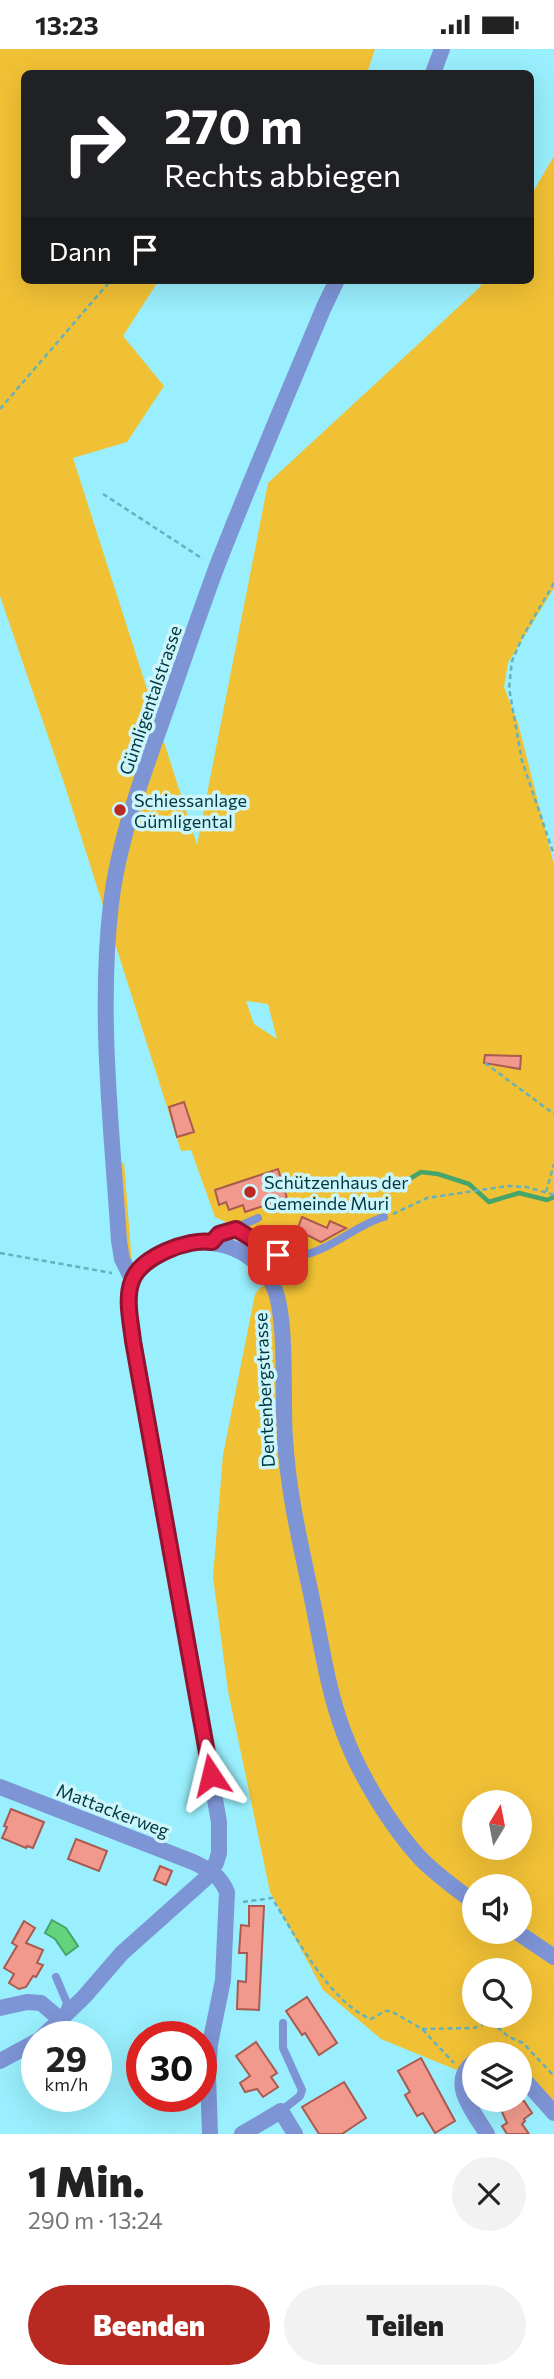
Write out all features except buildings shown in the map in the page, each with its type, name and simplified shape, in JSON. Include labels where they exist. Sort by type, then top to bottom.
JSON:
[{"type":"street","points":[[434,70],[442,49]]},
{"type":"street","name":"Gümligentalstrasse","points":[[132,1279],[122,1259],[119,1241],[108,1061],[107,968],[111,902],[138,795],[217,568],[335,284]]},
{"type":"street","points":[[0,2008],[27,2002],[41,2003],[61,2020],[122,1953],[205,1879],[219,1853],[219,1822],[133,1341],[130,1307],[132,1279],[147,1263],[168,1250],[189,1243],[212,1242]]},
{"type":"street","name":"Dentenbergstrasse","points":[[212,1242],[229,1247],[257,1264],[268,1276],[278,1297],[284,1434],[290,1495],[331,1689],[344,1733],[383,1808],[420,1858],[462,1892]]},
{"type":"street","name":"Mattackerweg","points":[[0,1787],[210,1871]]},
{"type":"street","points":[[210,1871],[218,1876],[228,1892],[223,1980],[210,2044],[210,2134]]},
{"type":"street","points":[[532,1942],[554,1957]]},
{"type":"street","points":[[0,2061],[21,2050]]},
{"type":"street","points":[[532,2088],[554,2113]]},
{"type":"street","points":[[242,2134],[281,2111],[295,2134]]},
{"type":"street","points":[[474,2112],[487,2134]]},
{"type":"lane","points":[[236,1229],[269,1251],[288,1256],[316,1251],[368,1222],[384,1217]]},
{"type":"lane","points":[[212,1242],[219,1234],[258,1218]]},
{"type":"lane","points":[[56,1977],[67,2003],[61,2020]]},
{"type":"lane","points":[[281,2111],[300,2096],[302,2090],[283,2048],[283,2023]]},
{"type":"path","points":[[0,409],[108,284]]},
{"type":"path","points":[[103,494],[217,568]]},
{"type":"path","points":[[554,583],[523,636],[512,661],[509,688],[522,761],[554,855]]},
{"type":"path","points":[[485,1063],[554,1114]]},
{"type":"path","points":[[546,1192],[554,1164]]},
{"type":"path","points":[[384,1217],[426,1198],[476,1191],[518,1186],[554,1195]]},
{"type":"path","points":[[0,1253],[132,1279]]},
{"type":"path","points":[[250,1901],[272,1898],[307,1956],[336,1993],[357,2014],[371,2019],[385,2011],[391,2011],[422,2029],[462,2061]]},
{"type":"path","points":[[422,2029],[474,2028],[485,2024],[496,2027],[523,2043],[554,2077]]},
{"type":"shaded area","points":[[0,49],[375,49],[368,70],[21,70],[21,284],[156,284],[123,336],[164,386],[127,442],[73,458],[197,845],[268,483],[481,284],[534,284],[534,190],[554,156],[554,588],[508,663],[504,687],[518,723],[554,865],[554,2113],[532,2088],[532,2042],[462,2042],[462,2072],[381,2039],[323,1990],[270,1892],[228,1691],[213,1577],[223,1455],[255,1294],[284,1261],[302,1257],[215,1217],[191,1150],[181,1151],[65,786],[0,596]],"holes":[[[246,1001],[268,1004],[277,1039],[254,1024]]]},
{"type":"shaded area","points":[[117,1163],[124,1163],[132,1264],[129,1262]]},
{"type":"shaded area","points":[[52,1920],[66,1928],[78,1946],[66,1955],[55,1939],[45,1933]]},
{"type":"waterway","points":[[403,1183],[421,1172],[438,1174],[469,1184],[489,1202],[519,1193],[547,1200],[554,1197]]},
{"type":"place","name":"Schiessanlage Gümligental","points":[[120,810]]},
{"type":"place","name":"Schützenhaus der Gemeinde Muri","points":[[250,1192]]},
{"type":"route","points":[[211,1775],[133,1341],[129,1296],[136,1273],[156,1257],[177,1246],[212,1242],[219,1234],[236,1229],[278,1255]]}]
